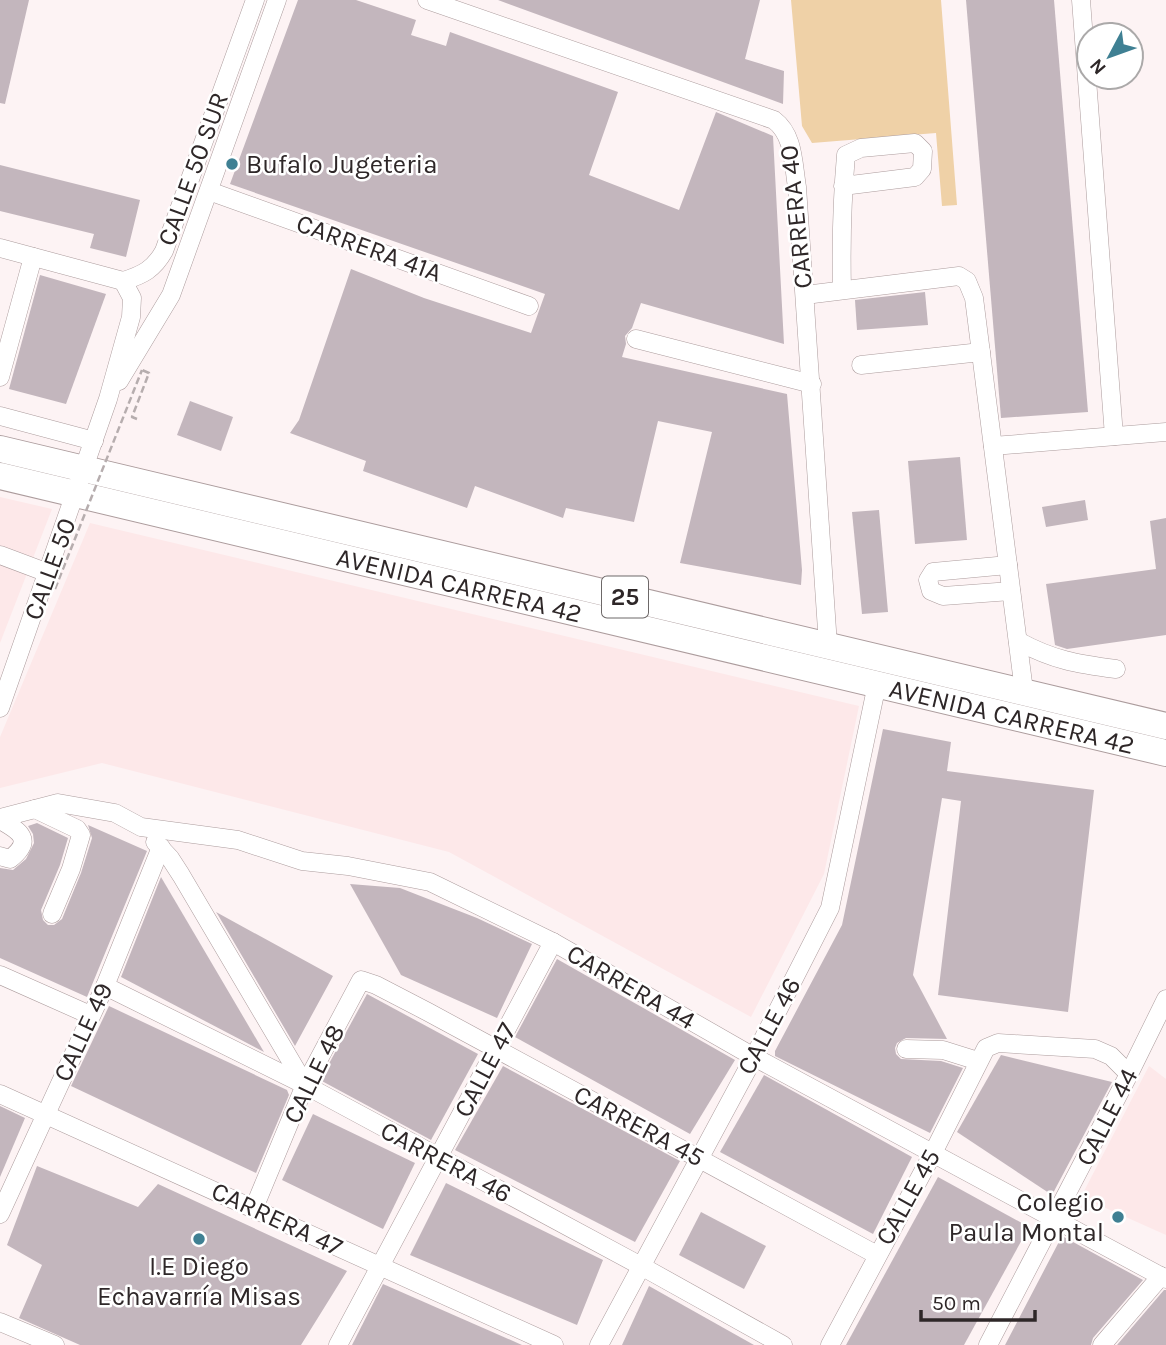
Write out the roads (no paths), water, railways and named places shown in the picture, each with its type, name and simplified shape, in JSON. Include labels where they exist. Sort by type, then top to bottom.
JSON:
[{"type":"highway","name":"AVENIDA CARRERA 42","points":[[0,449],[81,482],[877,684],[1166,753]]},
{"type":"highway","name":"AVENIDA CARRERA 42","points":[[0,476],[81,482],[828,645],[1166,726]]},
{"type":"highway","points":[[936,670],[1027,720]]},
{"type":"street","name":"CALLE 50 SUR","points":[[81,482],[131,317],[132,298],[123,281],[145,274],[153,268],[164,251],[254,0]]},
{"type":"street","name":"CALLE 50 SUR","points":[[108,399],[164,308],[209,191],[276,0]]},
{"type":"street","name":"CARRERA 40","points":[[427,0],[774,120],[784,127],[789,138],[797,187],[828,645]]},
{"type":"street","points":[[1081,0],[1114,436]]},
{"type":"street","points":[[842,290],[843,186]]},
{"type":"street","name":"CARRERA 41A","points":[[209,191],[529,306]]},
{"type":"street","points":[[0,248],[123,281]]},
{"type":"street","points":[[0,377],[33,257]]},
{"type":"street","points":[[805,295],[959,276],[967,281],[974,298],[1024,691]]},
{"type":"street","points":[[636,339],[811,384]]},
{"type":"street","points":[[860,365],[981,352]]},
{"type":"street","points":[[0,416],[94,441]]},
{"type":"street","points":[[993,446],[1166,432]]},
{"type":"street","name":"CALLE 50","points":[[0,708],[51,581],[81,482]]},
{"type":"street","points":[[0,555],[51,581]]},
{"type":"street","points":[[1008,565],[933,572],[928,580],[931,590],[943,596],[1011,591]]},
{"type":"street","points":[[1017,641],[1043,654],[1077,664],[1116,669]]},
{"type":"street","name":"CALLE 46","points":[[599,1345],[754,1057],[830,908],[877,684]]},
{"type":"street","name":"CARRERA 44","points":[[35,809],[58,803],[115,813],[141,827],[238,839],[302,861],[411,876],[430,882],[552,942],[754,1057],[1163,1277]]},
{"type":"street","points":[[0,819],[35,809],[77,829],[81,835],[71,869],[52,914]]},
{"type":"street","points":[[0,819],[19,831],[23,839],[21,850],[10,859],[0,856]]},
{"type":"street","points":[[141,827],[161,847],[181,875],[305,1086]]},
{"type":"street","name":"CALLE 49","points":[[0,1214],[105,986],[161,847]]},
{"type":"street","name":"CALLE 47","points":[[338,1345],[552,942]]},
{"type":"street","points":[[0,975],[90,1015]]},
{"type":"street","name":"CALLE 48","points":[[254,1208],[305,1086],[361,981],[400,998]]},
{"type":"street","name":"CARRERA 46","points":[[105,986],[305,1086],[783,1345]]},
{"type":"street","name":"CARRERA 45","points":[[400,998],[877,1255]]},
{"type":"street","name":"CALLE 44","points":[[988,1345],[1166,999]]},
{"type":"street","points":[[906,1049],[982,1054],[998,1043],[1095,1049],[1111,1056],[1129,1074]]},
{"type":"street","name":"CALLE 45","points":[[830,1345],[933,1153],[982,1054]]},
{"type":"street","name":"CARRERA 47","points":[[0,1094],[554,1345]]},
{"type":"street","points":[[1101,1345],[1163,1277]]},
{"type":"street","points":[[0,1322],[55,1345]]},
{"type":"place","name":"Bufalo Jugeteria","points":[[232,164]]},
{"type":"place","name":"Colegio Paula Montal","points":[[1118,1217]]},
{"type":"place","name":"I.E Diego Echavarría Misas","points":[[199,1239]]}]
